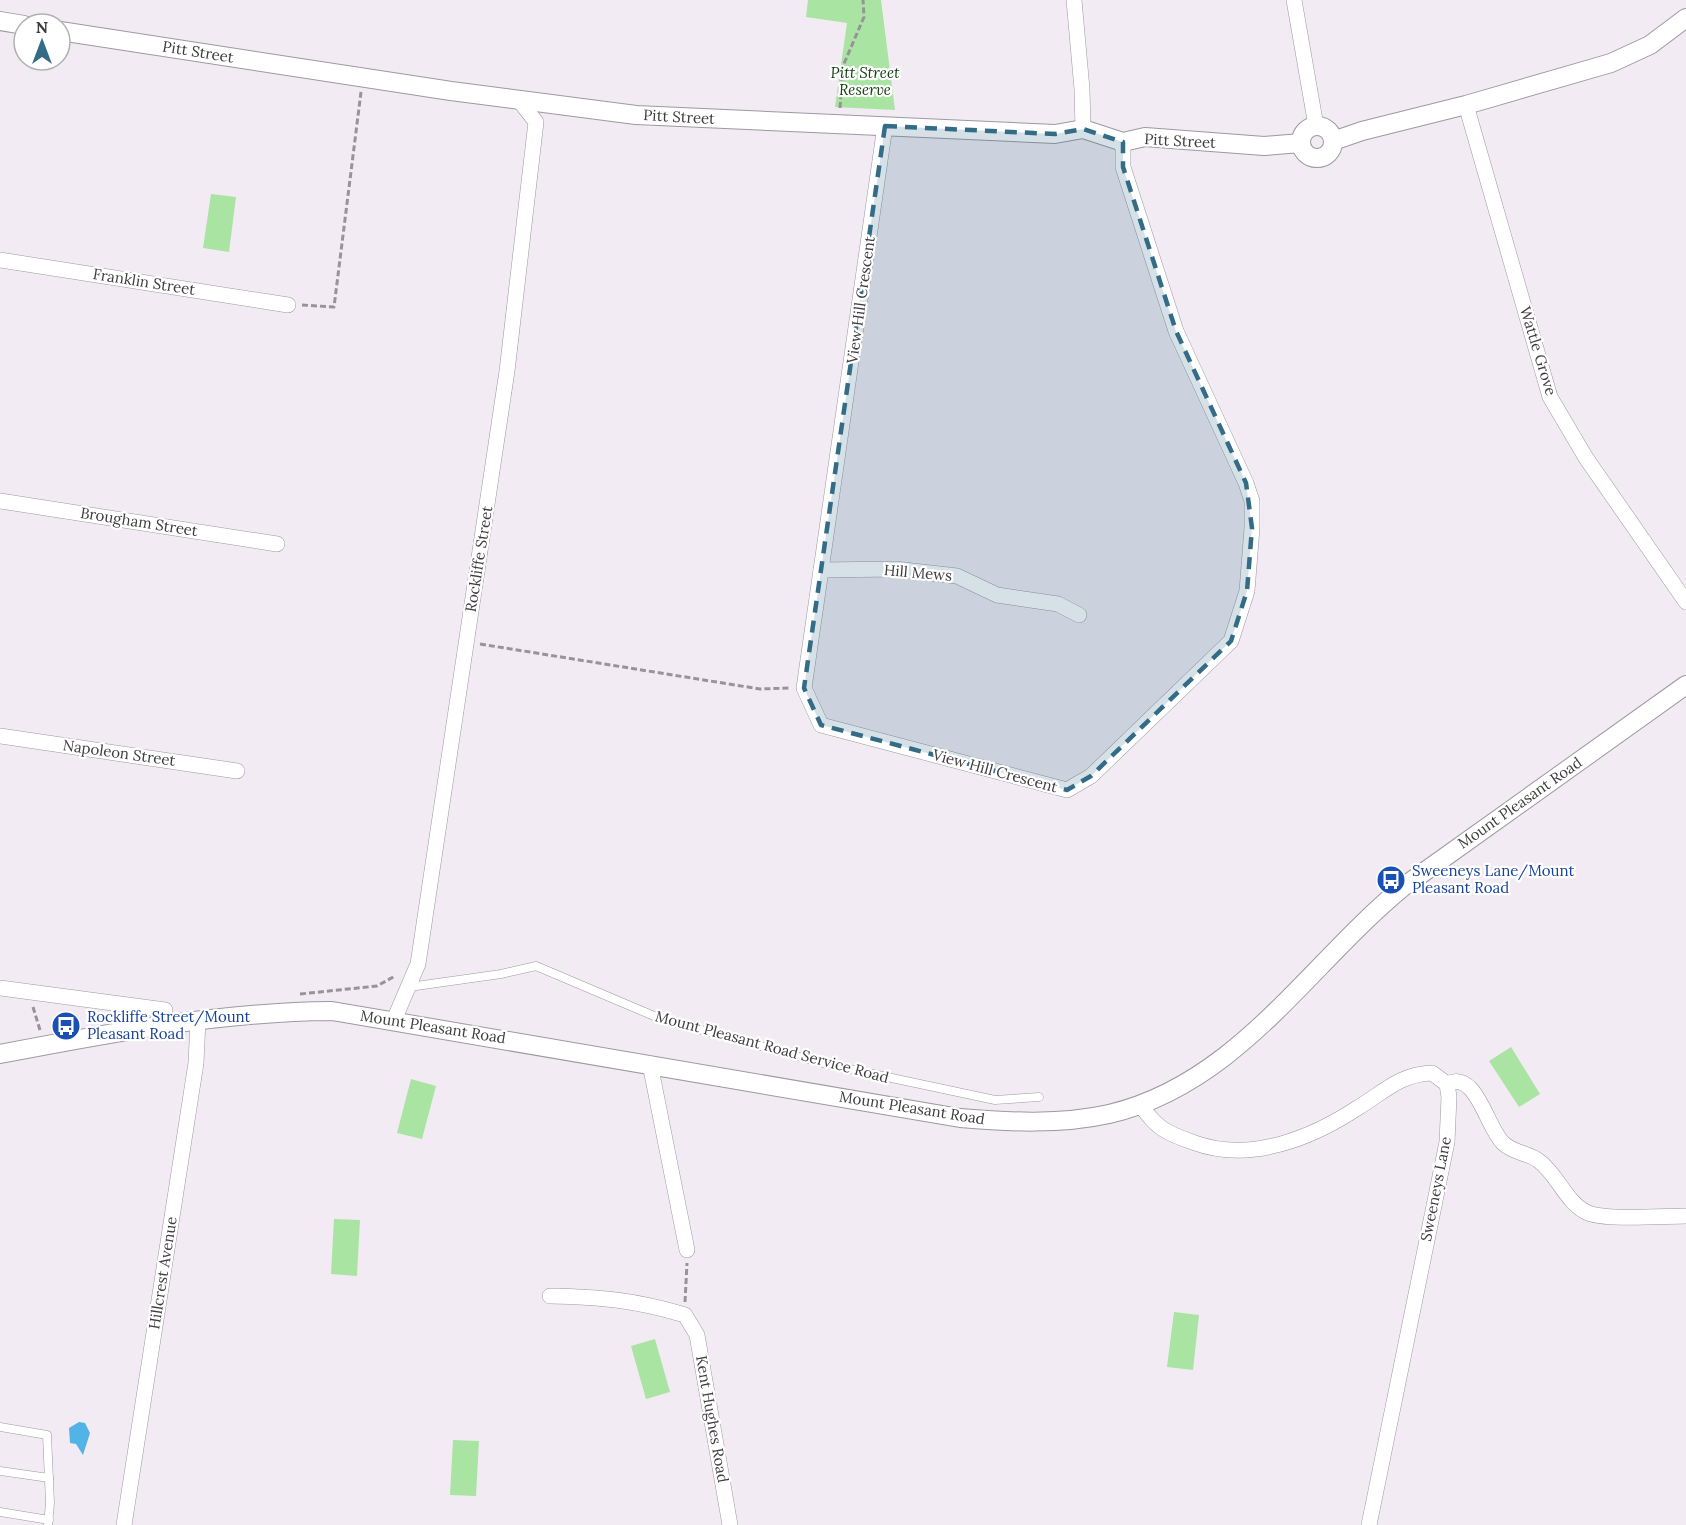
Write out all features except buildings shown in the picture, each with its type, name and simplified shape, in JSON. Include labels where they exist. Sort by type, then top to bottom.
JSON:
[{"type":"street","points":[[1074,0],[1083,129]]},
{"type":"street","points":[[1294,0],[1316,126]]},
{"type":"street","points":[[1333,141],[1611,63],[1650,45],[1686,18]]},
{"type":"street","name":"Pitt Street","points":[[72,33],[636,116],[1055,134],[1083,129],[1123,142],[1145,137],[1264,146],[1301,143]]},
{"type":"street","name":"Rockliffe Street","points":[[394,1020],[418,964],[507,371],[536,122],[518,99]]},
{"type":"street","name":"Wattle Grove","points":[[1466,105],[1550,397],[1586,458],[1686,602]]},
{"type":"street","name":"View Hill Crescent","points":[[885,126],[804,688],[821,725],[1067,790],[1091,776],[1231,641],[1247,591],[1252,501],[1176,331],[1123,167],[1123,142]]},
{"type":"street","points":[[1316,126],[1327,130],[1333,141],[1329,153],[1318,158],[1306,154],[1301,143],[1305,132],[1316,126]]},
{"type":"street","name":"Franklin Street","points":[[0,260],[288,304]]},
{"type":"street","name":"Brougham Street","points":[[0,501],[277,544]]},
{"type":"street","name":"Hill Mews","points":[[821,570],[895,569],[957,576],[996,595],[1058,604],[1079,615]]},
{"type":"street","name":"Mount Pleasant Road","points":[[0,1054],[198,1021],[273,1012],[332,1011],[960,1118],[1015,1122],[1071,1120],[1141,1105],[1202,1075],[1233,1052],[1380,906],[1403,887],[1686,685]]},
{"type":"street","name":"Napoleon Street","points":[[0,736],[237,771]]},
{"type":"street","points":[[0,988],[165,1010]]},
{"type":"street","name":"Hillcrest Avenue","points":[[124,1525],[196,1063],[198,1021]]},
{"type":"street","points":[[650,1064],[687,1250]]},
{"type":"street","points":[[1141,1105],[1155,1126],[1179,1138],[1204,1146],[1254,1150],[1298,1139],[1341,1119],[1411,1074],[1432,1072],[1447,1084],[1455,1080],[1461,1081],[1472,1089],[1504,1144],[1539,1160],[1586,1212],[1605,1215],[1686,1216]]},
{"type":"street","name":"Sweeneys Lane","points":[[1369,1525],[1447,1142],[1449,1097],[1447,1084]]},
{"type":"street","points":[[550,1296],[606,1297],[654,1306],[685,1315]]},
{"type":"street","name":"Kent Hughes Road","points":[[685,1315],[697,1335],[730,1525]]},
{"type":"lane","name":"Mount Pleasant Road Service Road","points":[[408,988],[501,974],[536,966],[661,1019],[826,1064],[996,1100],[1039,1097]]},
{"type":"lane","points":[[0,1427],[46,1435],[50,1478],[48,1522],[0,1512]]},
{"type":"lane","points":[[0,1471],[50,1478]]},
{"type":"path","points":[[839,125],[843,66],[864,17],[863,0]]},
{"type":"path","points":[[288,304],[334,307],[363,77]]},
{"type":"path","points":[[466,642],[760,689],[804,688]]},
{"type":"path","points":[[296,994],[377,986],[418,964]]},
{"type":"path","points":[[28,993],[45,1046]]},
{"type":"path","points":[[685,1315],[687,1250]]},
{"type":"highlighted area","points":[[885,126],[1055,134],[1083,129],[1123,142],[1123,167],[1176,331],[1246,483],[1252,528],[1247,591],[1231,641],[1091,776],[1067,790],[821,725],[804,688]]},
{"type":"green space","name":"Pitt Street Reserve","points":[[808,0],[881,0],[895,110],[835,107],[847,23],[806,17]]},
{"type":"green space","points":[[211,194],[236,197],[229,252],[203,248]]},
{"type":"green space","points":[[1511,1047],[1540,1094],[1519,1107],[1489,1061]]},
{"type":"green space","points":[[411,1079],[436,1086],[422,1139],[397,1133]]},
{"type":"green space","points":[[334,1219],[360,1220],[357,1276],[331,1274]]},
{"type":"green space","points":[[1174,1312],[1199,1315],[1193,1370],[1167,1367]]},
{"type":"green space","points":[[655,1339],[670,1392],[646,1399],[631,1346]]},
{"type":"green space","points":[[453,1440],[479,1441],[476,1496],[450,1495]]},
{"type":"water","points":[[79,1422],[85,1423],[90,1433],[83,1455],[76,1444],[70,1443],[69,1428]]},
{"type":"place","name":"Sweeneys Lane/Mount Pleasant Road","points":[[1391,880]]},
{"type":"place","name":"Rockliffe Street/Mount Pleasant Road","points":[[66,1026]]}]
